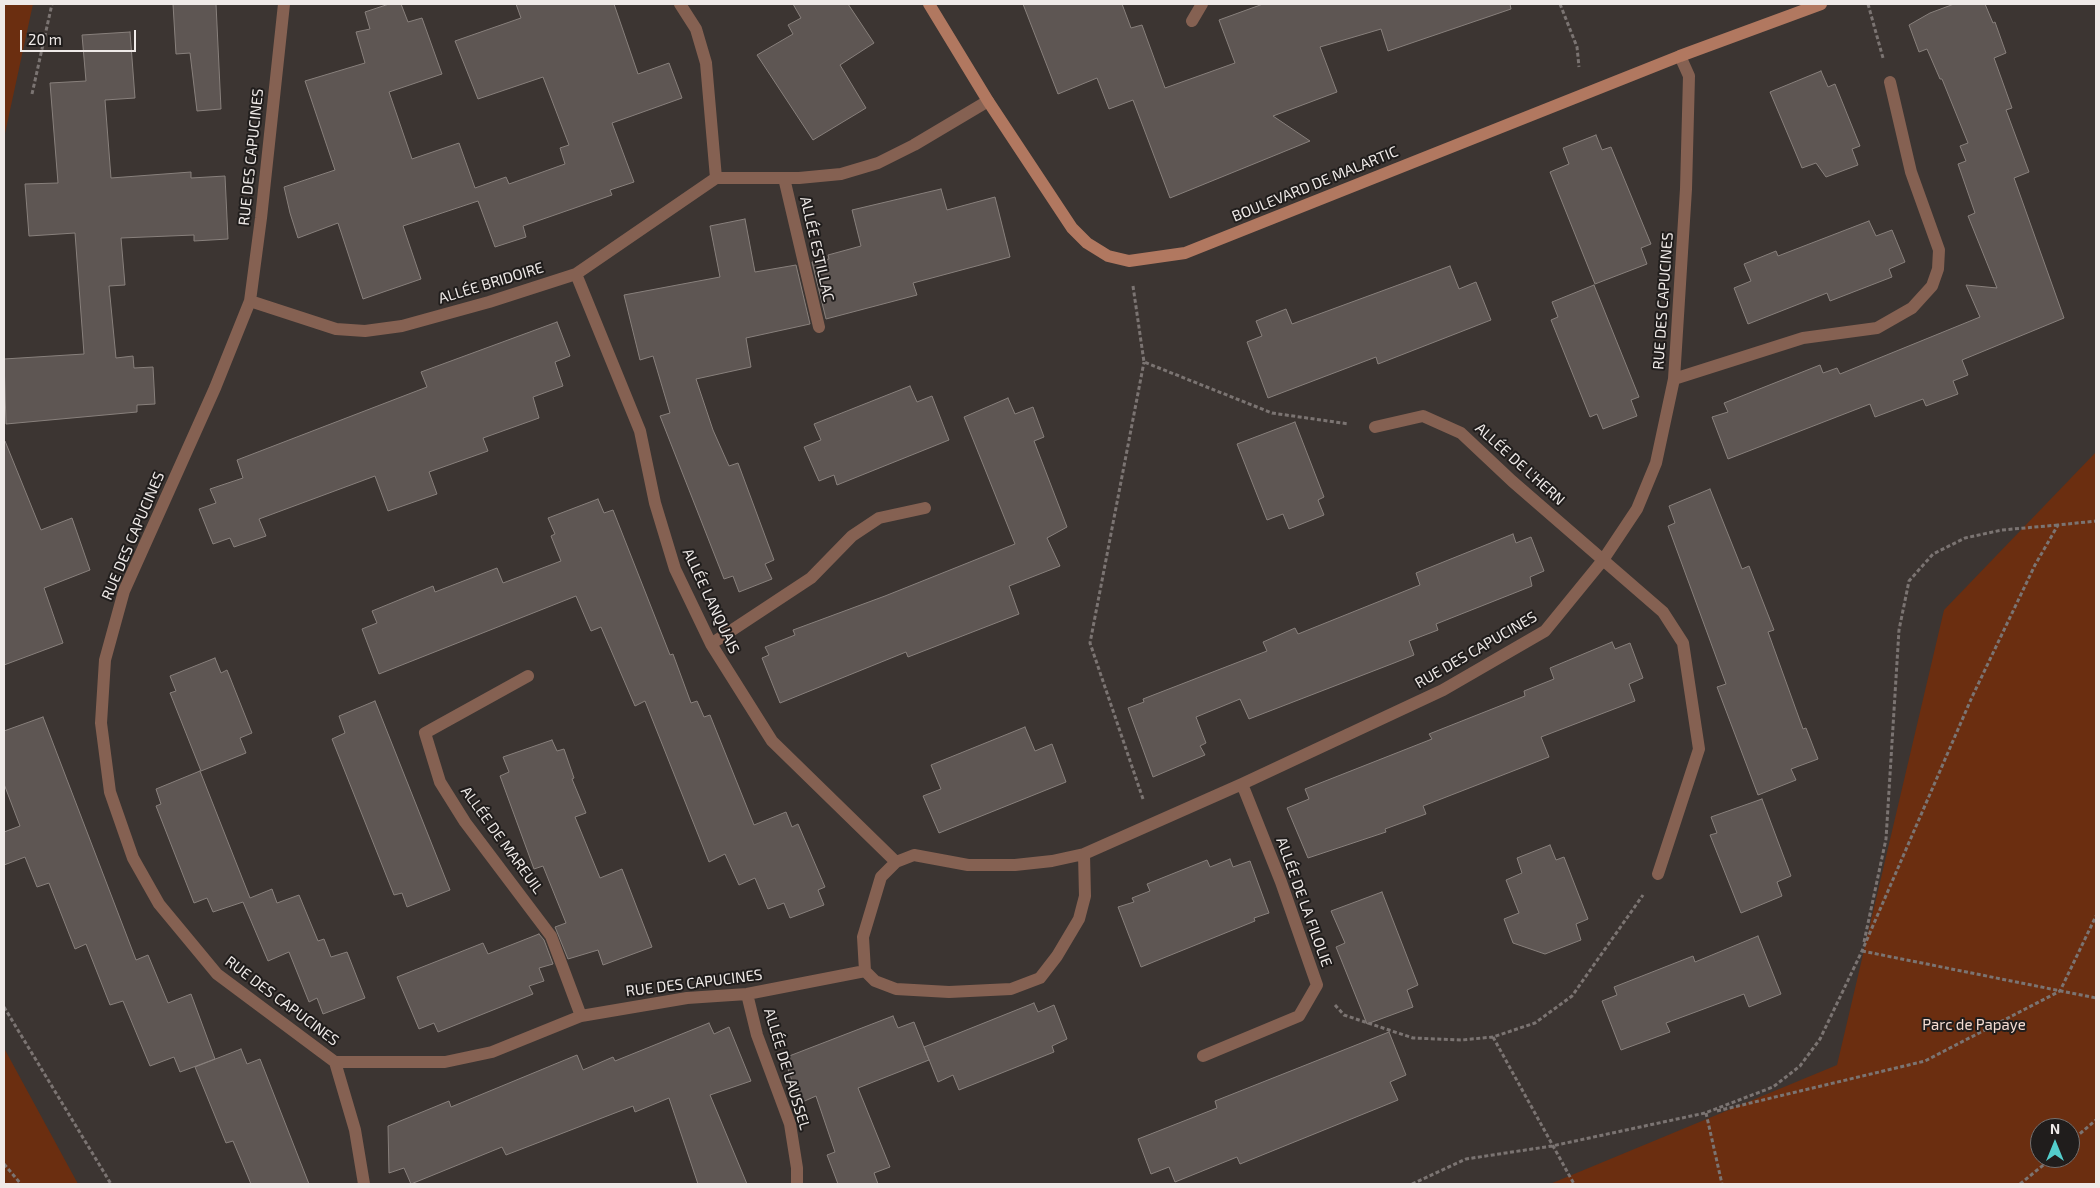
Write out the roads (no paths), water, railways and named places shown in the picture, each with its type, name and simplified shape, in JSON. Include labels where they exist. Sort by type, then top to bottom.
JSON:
[{"type":"street","name":"RUE DES CAPUCINES","points":[[284,4],[250,301],[214,388],[124,591],[105,660],[101,723],[110,792],[133,858],[160,904],[217,974],[335,1062],[445,1062],[492,1052],[581,1016],[687,998],[747,994],[865,971]]},
{"type":"street","points":[[680,4],[696,29],[706,63],[716,178],[784,178],[841,174],[878,163],[914,145],[988,101]]},
{"type":"street","name":"BOULEVARD DE MALARTIC","points":[[929,4],[988,101],[1072,228],[1087,243],[1108,256],[1129,261],[1185,253],[1680,56],[1821,4]]},
{"type":"street","points":[[1192,21],[1202,4]]},
{"type":"street","name":"RUE DES CAPUCINES","points":[[896,862],[914,855],[968,865],[1015,865],[1052,861],[1084,854],[1242,784],[1443,690],[1545,631],[1603,560],[1637,508],[1656,464],[1674,379],[1686,189],[1689,76],[1680,56]]},
{"type":"street","points":[[1674,379],[1803,338],[1877,328],[1912,308],[1932,286],[1938,269],[1939,250],[1911,172],[1890,82]]},
{"type":"street","name":"ALLÉE BRIDOIRE","points":[[250,301],[336,329],[365,331],[402,326],[490,302],[576,274],[716,178]]},
{"type":"street","name":"ALLÉE ESTILLAC","points":[[784,178],[818,327]]},
{"type":"street","name":"ALLÉE LANQUAIS","points":[[576,274],[640,431],[655,503],[675,569],[711,644],[772,741],[896,862]]},
{"type":"street","name":"ALLÉE DE L'HERN","points":[[1375,427],[1422,416],[1461,432],[1512,482],[1663,612],[1683,643],[1699,749],[1658,874]]},
{"type":"street","points":[[711,644],[811,578],[852,536],[879,518],[925,508]]},
{"type":"street","name":"ALLÉE DE MAREUIL","points":[[528,676],[425,733],[440,782],[465,822],[550,936],[581,1016]]},
{"type":"street","name":"ALLÉE DE LA FILOLIE","points":[[1203,1056],[1299,1016],[1316,985],[1281,882],[1242,784]]},
{"type":"street","points":[[896,862],[880,877],[863,937],[865,971],[875,981],[896,988],[949,992],[1011,988],[1040,978],[1057,956],[1079,919],[1085,896],[1084,854]]},
{"type":"street","name":"ALLÉE DE LAUSSEL","points":[[747,994],[757,1035],[790,1124],[797,1184]]},
{"type":"street","points":[[335,1062],[356,1130],[364,1184]]},
{"type":"park label","name":"Parc de Papaye","points":[[1974,1025]]}]
